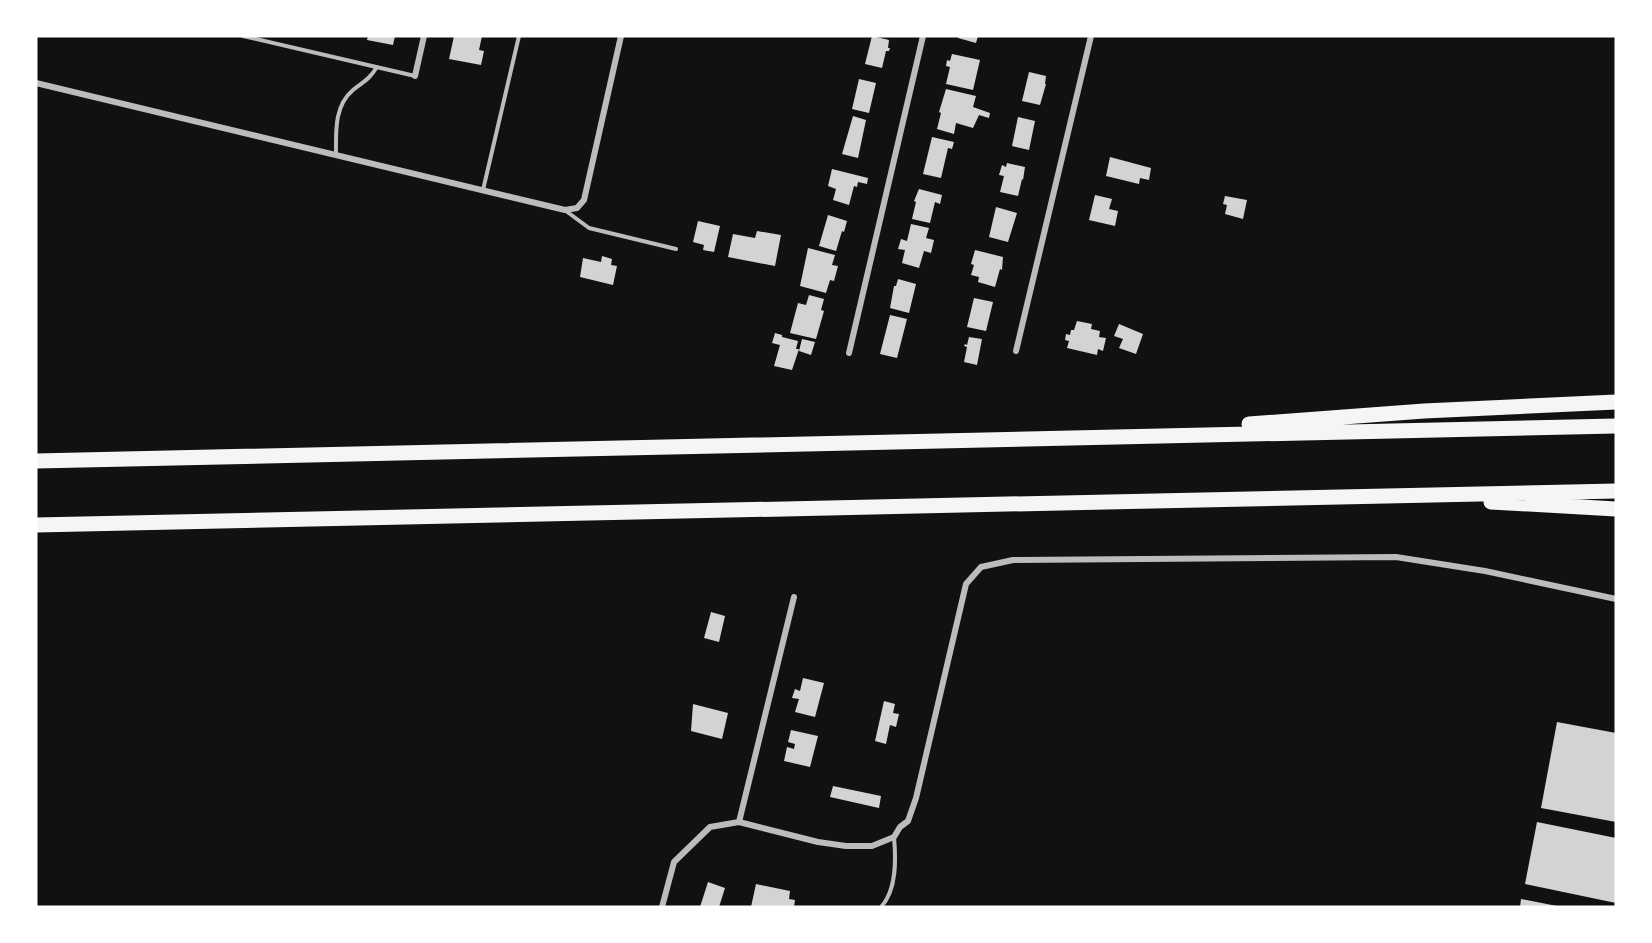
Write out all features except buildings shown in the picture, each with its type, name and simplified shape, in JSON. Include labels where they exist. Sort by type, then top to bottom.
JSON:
[{"type":"highway","points":[[1081,437],[1424,411],[1616,402]]},
{"type":"highway","points":[[36,461],[1616,426]]},
{"type":"highway","points":[[36,525],[1616,491]]},
{"type":"highway","points":[[1368,496],[1616,509]]},
{"type":"street","points":[[415,76],[424,36]]},
{"type":"street","points":[[36,82],[565,210],[577,208],[584,200],[621,36]]},
{"type":"street","points":[[849,353],[923,36]]},
{"type":"street","points":[[1016,351],[1091,36]]},
{"type":"street","points":[[662,907],[674,862],[710,827],[739,822],[818,842],[846,846],[872,846],[894,837],[900,827],[908,821],[915,798],[966,584],[981,567],[1013,560],[1396,557],[1485,571],[1616,599]]},
{"type":"street","points":[[739,822],[794,597]]},
{"type":"lane","points":[[243,36],[415,76]]},
{"type":"lane","points":[[483,190],[519,36]]},
{"type":"lane","points":[[336,155],[338,115],[343,102],[352,91],[368,81],[377,67]]},
{"type":"lane","points":[[565,210],[589,228],[676,249]]},
{"type":"lane","points":[[881,907],[895,871],[894,837]]}]
